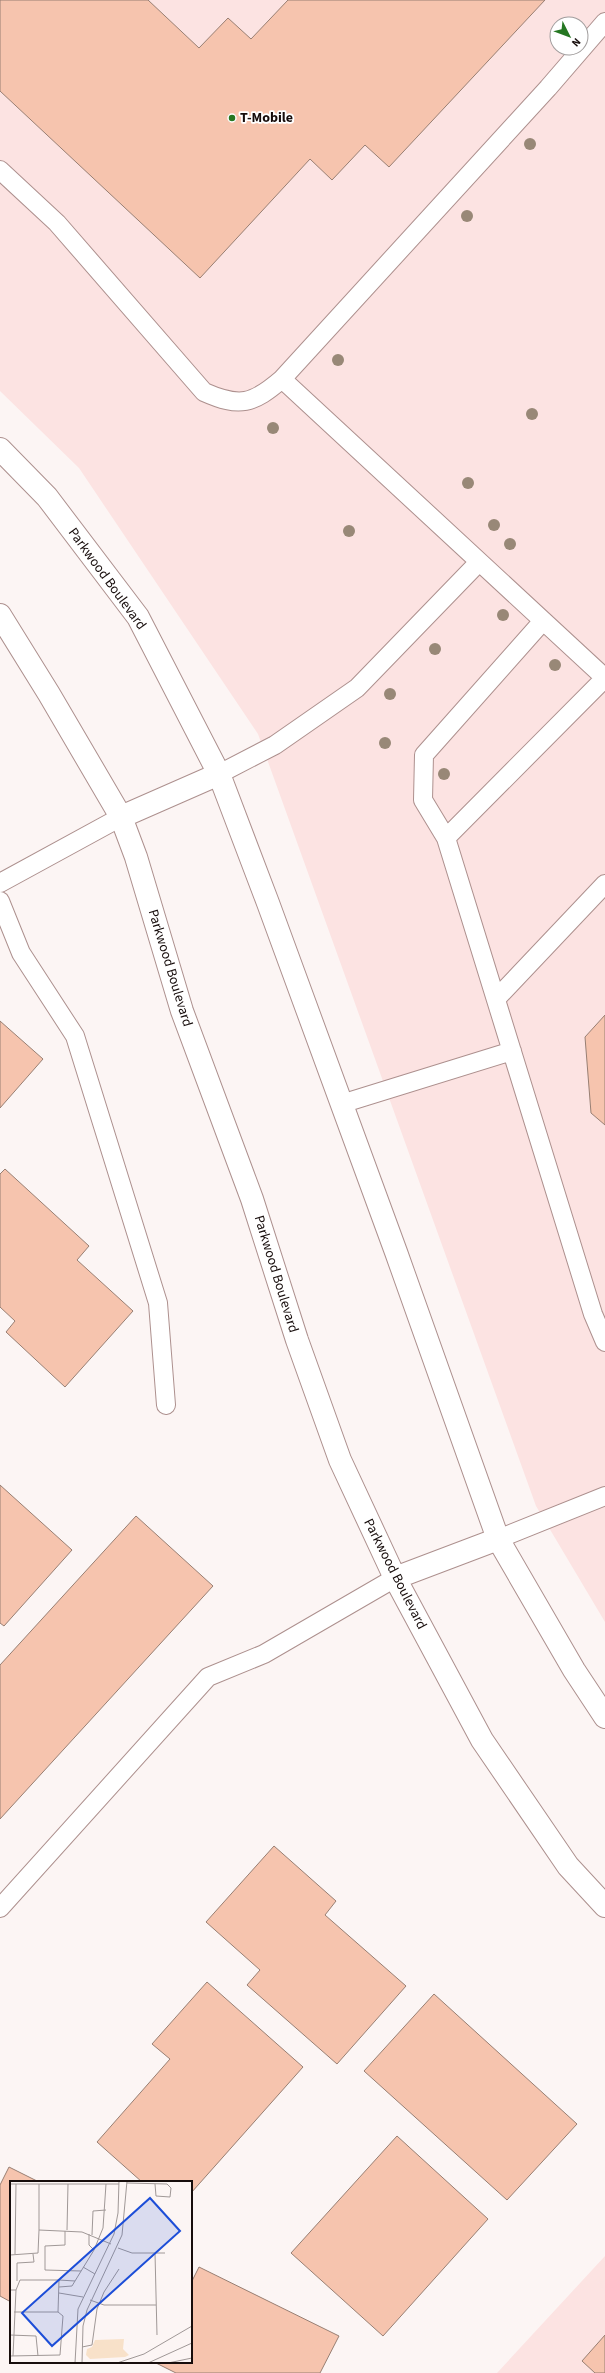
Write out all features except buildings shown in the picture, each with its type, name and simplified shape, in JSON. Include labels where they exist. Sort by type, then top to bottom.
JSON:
[{"type":"main road","name":"Parkwood Boulevard","points":[[0,449],[47,497],[138,617],[219,774],[396,1252],[498,1539],[574,1670],[605,1717]]},
{"type":"main road","name":"Parkwood Boulevard","points":[[0,615],[50,694],[121,817],[136,857],[182,1011],[252,1199],[297,1340],[340,1460],[395,1578],[482,1740],[568,1866],[605,1906]]},
{"type":"main road","points":[[121,817],[219,774]]},
{"type":"main road","points":[[395,1578],[498,1539]]},
{"type":"lane","points":[[0,170],[57,223],[204,392],[222,400],[240,402],[262,397],[282,379],[548,88],[605,22]]},
{"type":"lane","points":[[282,379],[605,679],[446,838]]},
{"type":"lane","points":[[219,774],[275,745],[358,688],[480,562]]},
{"type":"lane","points":[[542,622],[424,755],[423,800],[446,838],[512,1051],[599,1313],[605,1342]]},
{"type":"lane","points":[[0,883],[121,817]]},
{"type":"lane","points":[[496,999],[605,884]]},
{"type":"lane","points":[[0,901],[21,953],[75,1036],[158,1303],[166,1405]]},
{"type":"lane","points":[[341,1104],[512,1051]]},
{"type":"lane","points":[[498,1539],[605,1496]]},
{"type":"lane","points":[[0,1908],[208,1677],[264,1654],[395,1578]]},
{"type":"shaded area","points":[[0,0],[605,0],[605,1622],[536,1506],[258,734],[79,468],[0,391]]},
{"type":"shaded area","points":[[605,2256],[605,2373],[497,2373]]},
{"type":"place","name":"T-Mobile","points":[[232,118]]}]
